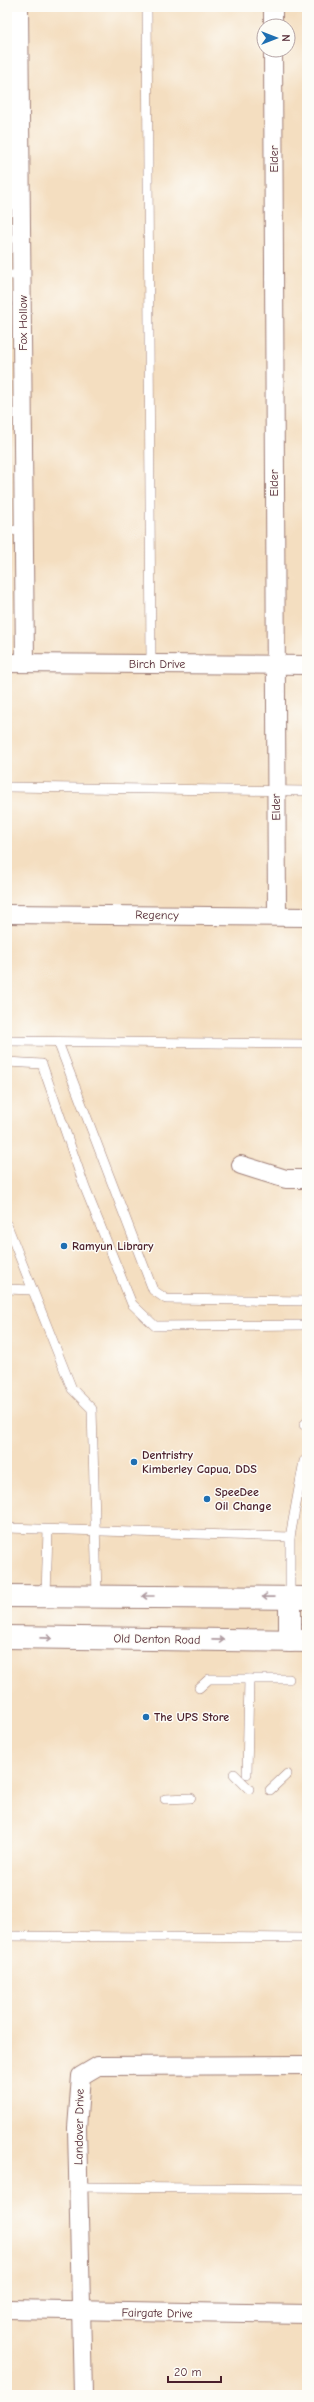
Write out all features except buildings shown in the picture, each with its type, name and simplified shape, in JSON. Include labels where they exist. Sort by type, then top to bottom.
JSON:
[{"type":"main road","points":[[7,1596],[298,1598],[298,1641]]},
{"type":"main road","name":"Old Denton Road","points":[[7,1637],[298,1641]]},
{"type":"street","points":[[273,7],[273,18]]},
{"type":"street","name":"Fox Hollow","points":[[15,17],[14,149],[16,530],[25,663]]},
{"type":"street","name":"Elder","points":[[273,58],[277,916]]},
{"type":"street","name":"Birch Drive","points":[[7,663],[307,665]]},
{"type":"street","name":"Regency","points":[[7,914],[307,917]]},
{"type":"street","points":[[241,1165],[286,1178],[307,1179]]},
{"type":"street","name":"Landover Drive","points":[[84,2395],[77,2128],[81,2076],[98,2066],[307,2065]]},
{"type":"street","name":"Fairgate Drive","points":[[7,2310],[307,2314]]},
{"type":"lane","points":[[147,7],[151,664]]},
{"type":"lane","points":[[7,787],[307,792]]},
{"type":"lane","points":[[7,1040],[58,1042],[307,1044]]},
{"type":"lane","points":[[58,1042],[153,1290],[166,1299],[307,1301]]},
{"type":"lane","points":[[7,1062],[42,1064],[85,1188],[132,1304],[155,1326],[307,1325]]},
{"type":"lane","points":[[7,1225],[72,1389],[92,1409],[97,1531],[97,1596]]},
{"type":"lane","points":[[7,1289],[32,1290]]},
{"type":"lane","points":[[298,1598],[290,1537],[304,1462]]},
{"type":"lane","points":[[7,1528],[290,1537]]},
{"type":"lane","points":[[46,1596],[48,1530]]},
{"type":"lane","points":[[199,1688],[209,1679],[289,1679]]},
{"type":"lane","points":[[247,1774],[249,1679]]},
{"type":"lane","points":[[234,1774],[249,1789]]},
{"type":"lane","points":[[270,1790],[287,1774]]},
{"type":"lane","points":[[165,1799],[191,1798]]},
{"type":"lane","points":[[7,1936],[307,1938]]},
{"type":"lane","points":[[78,2187],[307,2189]]},
{"type":"place","name":"Ramyun Library","points":[[64,1246]]},
{"type":"place","name":"Dentristry Kimberley Capua, DDS","points":[[134,1462]]},
{"type":"place","name":"SpeeDee Oil Change","points":[[207,1499]]},
{"type":"place","name":"The UPS Store","points":[[146,1717]]}]
